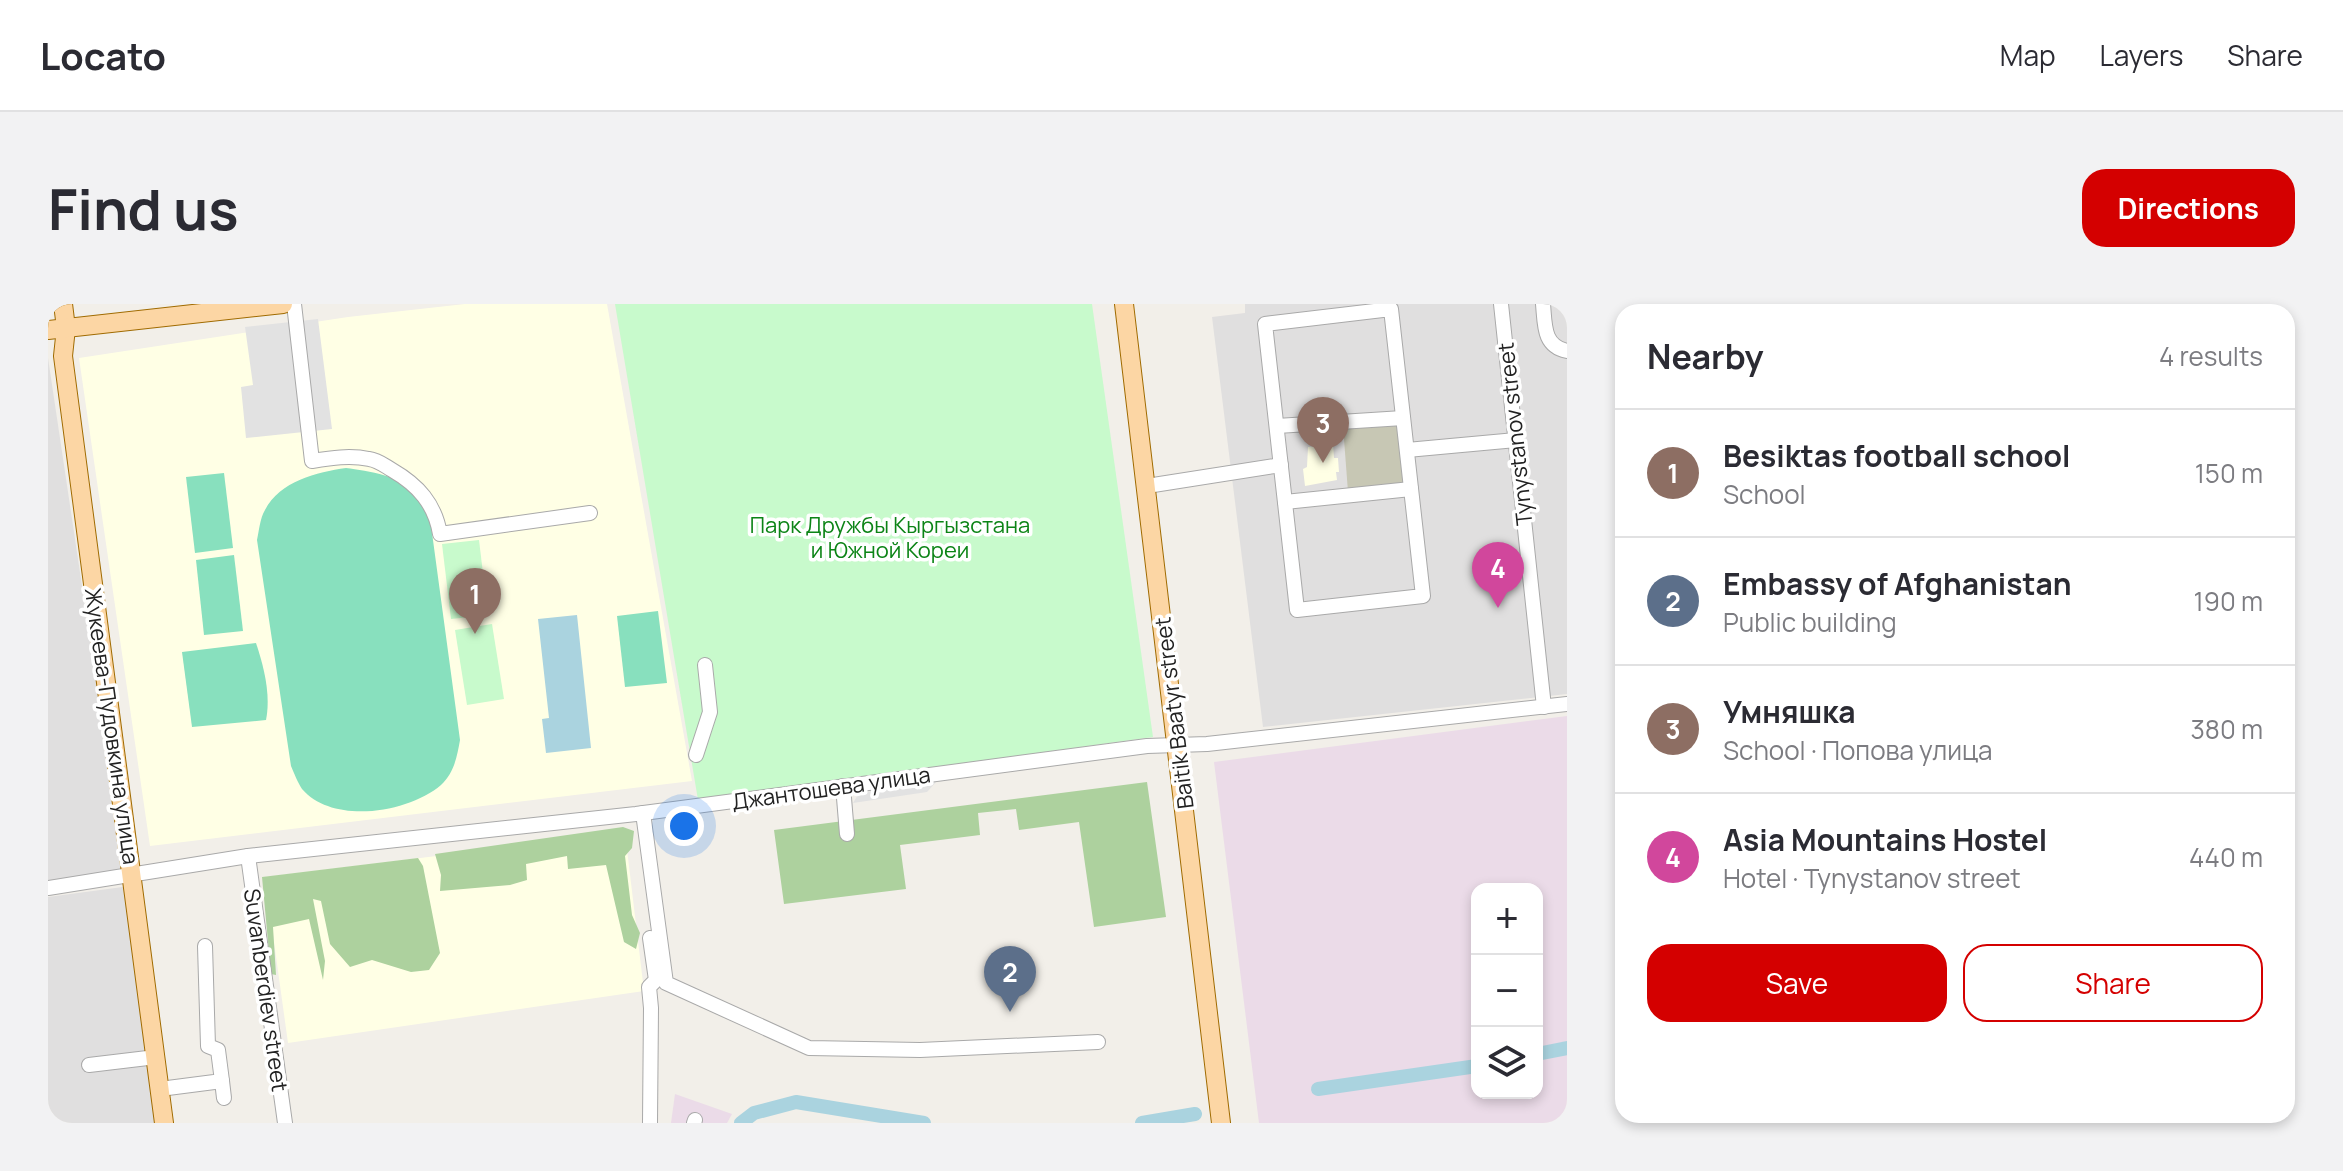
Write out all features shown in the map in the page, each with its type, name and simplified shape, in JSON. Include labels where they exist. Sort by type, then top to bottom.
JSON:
[{"type":"main road","name":"Жукеева-Пудовкина улица","points":[[63,304],[57,329],[164,1123]]},
{"type":"main road","points":[[57,329],[283,304]]},
{"type":"main road","name":"Baitik Baatyr street","points":[[1124,304],[1221,1123]]},
{"type":"street","points":[[294,304],[312,461],[353,457],[374,459],[420,490],[437,518],[440,534],[590,513]]},
{"type":"street","name":"Tynystanov street","points":[[1501,304],[1544,707]]},
{"type":"street","points":[[1543,304],[1547,339],[1556,349],[1567,351]]},
{"type":"street","points":[[1391,309],[1403,418],[1423,596],[1297,610],[1265,324],[1391,309]]},
{"type":"street","points":[[1277,426],[1403,418]]},
{"type":"street","points":[[1407,450],[1516,440]]},
{"type":"street","points":[[1147,486],[1281,465]]},
{"type":"street","points":[[1285,502],[1411,489]]},
{"type":"street","points":[[696,755],[710,712],[705,665]]},
{"type":"street","name":"Джантошева улица","points":[[48,888],[248,856],[640,814],[1147,746],[1207,744],[1567,704]]},
{"type":"street","points":[[843,786],[847,834]]},
{"type":"street","points":[[640,814],[666,983],[809,1048],[920,1050],[1098,1042]]},
{"type":"street","points":[[640,814],[656,980],[649,987],[650,1123]]},
{"type":"street","name":"Suvanberdiev street","points":[[248,856],[285,1123]]},
{"type":"street","points":[[205,946],[208,1046],[218,1050],[224,1098]]},
{"type":"street","points":[[89,1065],[156,1057]]},
{"type":"street","points":[[160,1089],[222,1081]]},
{"type":"shaded area","points":[[465,304],[607,304],[692,781],[150,846],[79,358],[348,317]]},
{"type":"shaded area","points":[[1245,304],[1567,304],[1567,694],[1263,727],[1212,317],[1245,313]]},
{"type":"shaded area","points":[[318,319],[332,429],[246,438],[241,387],[253,385],[245,327]]},
{"type":"shaded area","points":[[48,358],[125,874],[48,885]]},
{"type":"shaded area","points":[[1390,423],[1400,428],[1407,480],[1401,486],[1348,492],[1343,426]]},
{"type":"shaded area","points":[[1333,444],[1334,458],[1338,458],[1337,480],[1305,486],[1303,469],[1307,467],[1308,447]]},
{"type":"shaded area","points":[[1567,716],[1567,1123],[1259,1123],[1214,762]]},
{"type":"shaded area","points":[[936,782],[927,792],[853,803],[859,793]]},
{"type":"shaded area","points":[[625,833],[644,991],[288,1043],[265,877]]},
{"type":"shaded area","points":[[130,886],[162,1123],[48,1123],[48,897]]},
{"type":"shaded area","points":[[675,1094],[732,1114],[727,1123],[671,1123]]},
{"type":"green space","name":"Парк Дружбы Кыргызстана и Южной Кореи","points":[[615,304],[1092,304],[1153,737],[698,800]]},
{"type":"green space","points":[[346,468],[385,475],[404,483],[419,494],[425,506],[430,518],[460,740],[452,770],[441,785],[410,802],[371,811],[332,808],[316,800],[302,789],[291,766],[257,540],[263,513],[280,492],[312,475]]},
{"type":"green space","points":[[224,473],[233,548],[195,553],[186,477]]},
{"type":"green space","points":[[479,540],[488,615],[451,619],[442,544]]},
{"type":"green space","points":[[234,555],[243,631],[204,635],[196,560]]},
{"type":"green space","points":[[658,611],[667,683],[625,687],[617,616]]},
{"type":"green space","points":[[492,624],[504,699],[467,705],[455,630]]},
{"type":"green space","points":[[256,643],[266,681],[266,720],[192,727],[182,652]]},
{"type":"green space","points":[[1147,782],[1166,917],[1094,927],[1079,822],[1019,830],[1016,809],[978,813],[980,835],[900,845],[906,889],[784,904],[774,830]]},
{"type":"green space","points":[[623,827],[634,831],[632,848],[625,856],[632,915],[640,933],[636,949],[624,942],[606,865],[568,869],[567,856],[526,864],[527,880],[510,885],[440,891],[441,875],[435,854]]},
{"type":"green space","points":[[418,858],[423,866],[440,953],[429,970],[411,972],[372,960],[350,967],[330,944],[321,901],[313,899],[325,961],[323,980],[309,919],[273,927],[276,975],[271,974],[262,877]]},
{"type":"water","points":[[577,615],[591,748],[546,753],[542,719],[549,718],[538,619]]},
{"type":"waterway","points":[[1543,1053],[1567,1048]]},
{"type":"waterway","points":[[1318,1089],[1471,1067]]},
{"type":"waterway","points":[[741,1123],[754,1113],[796,1102],[924,1123]]},
{"type":"waterway","points":[[1142,1123],[1195,1114]]},
{"type":"place","name":"Умняшка","points":[[1323,463]]},
{"type":"place","name":"Asia Mountains Hostel","points":[[1498,608]]},
{"type":"place","name":"Besiktas football school","points":[[475,634]]},
{"type":"place","name":"Embassy of Afghanistan","points":[[1010,1012]]}]
